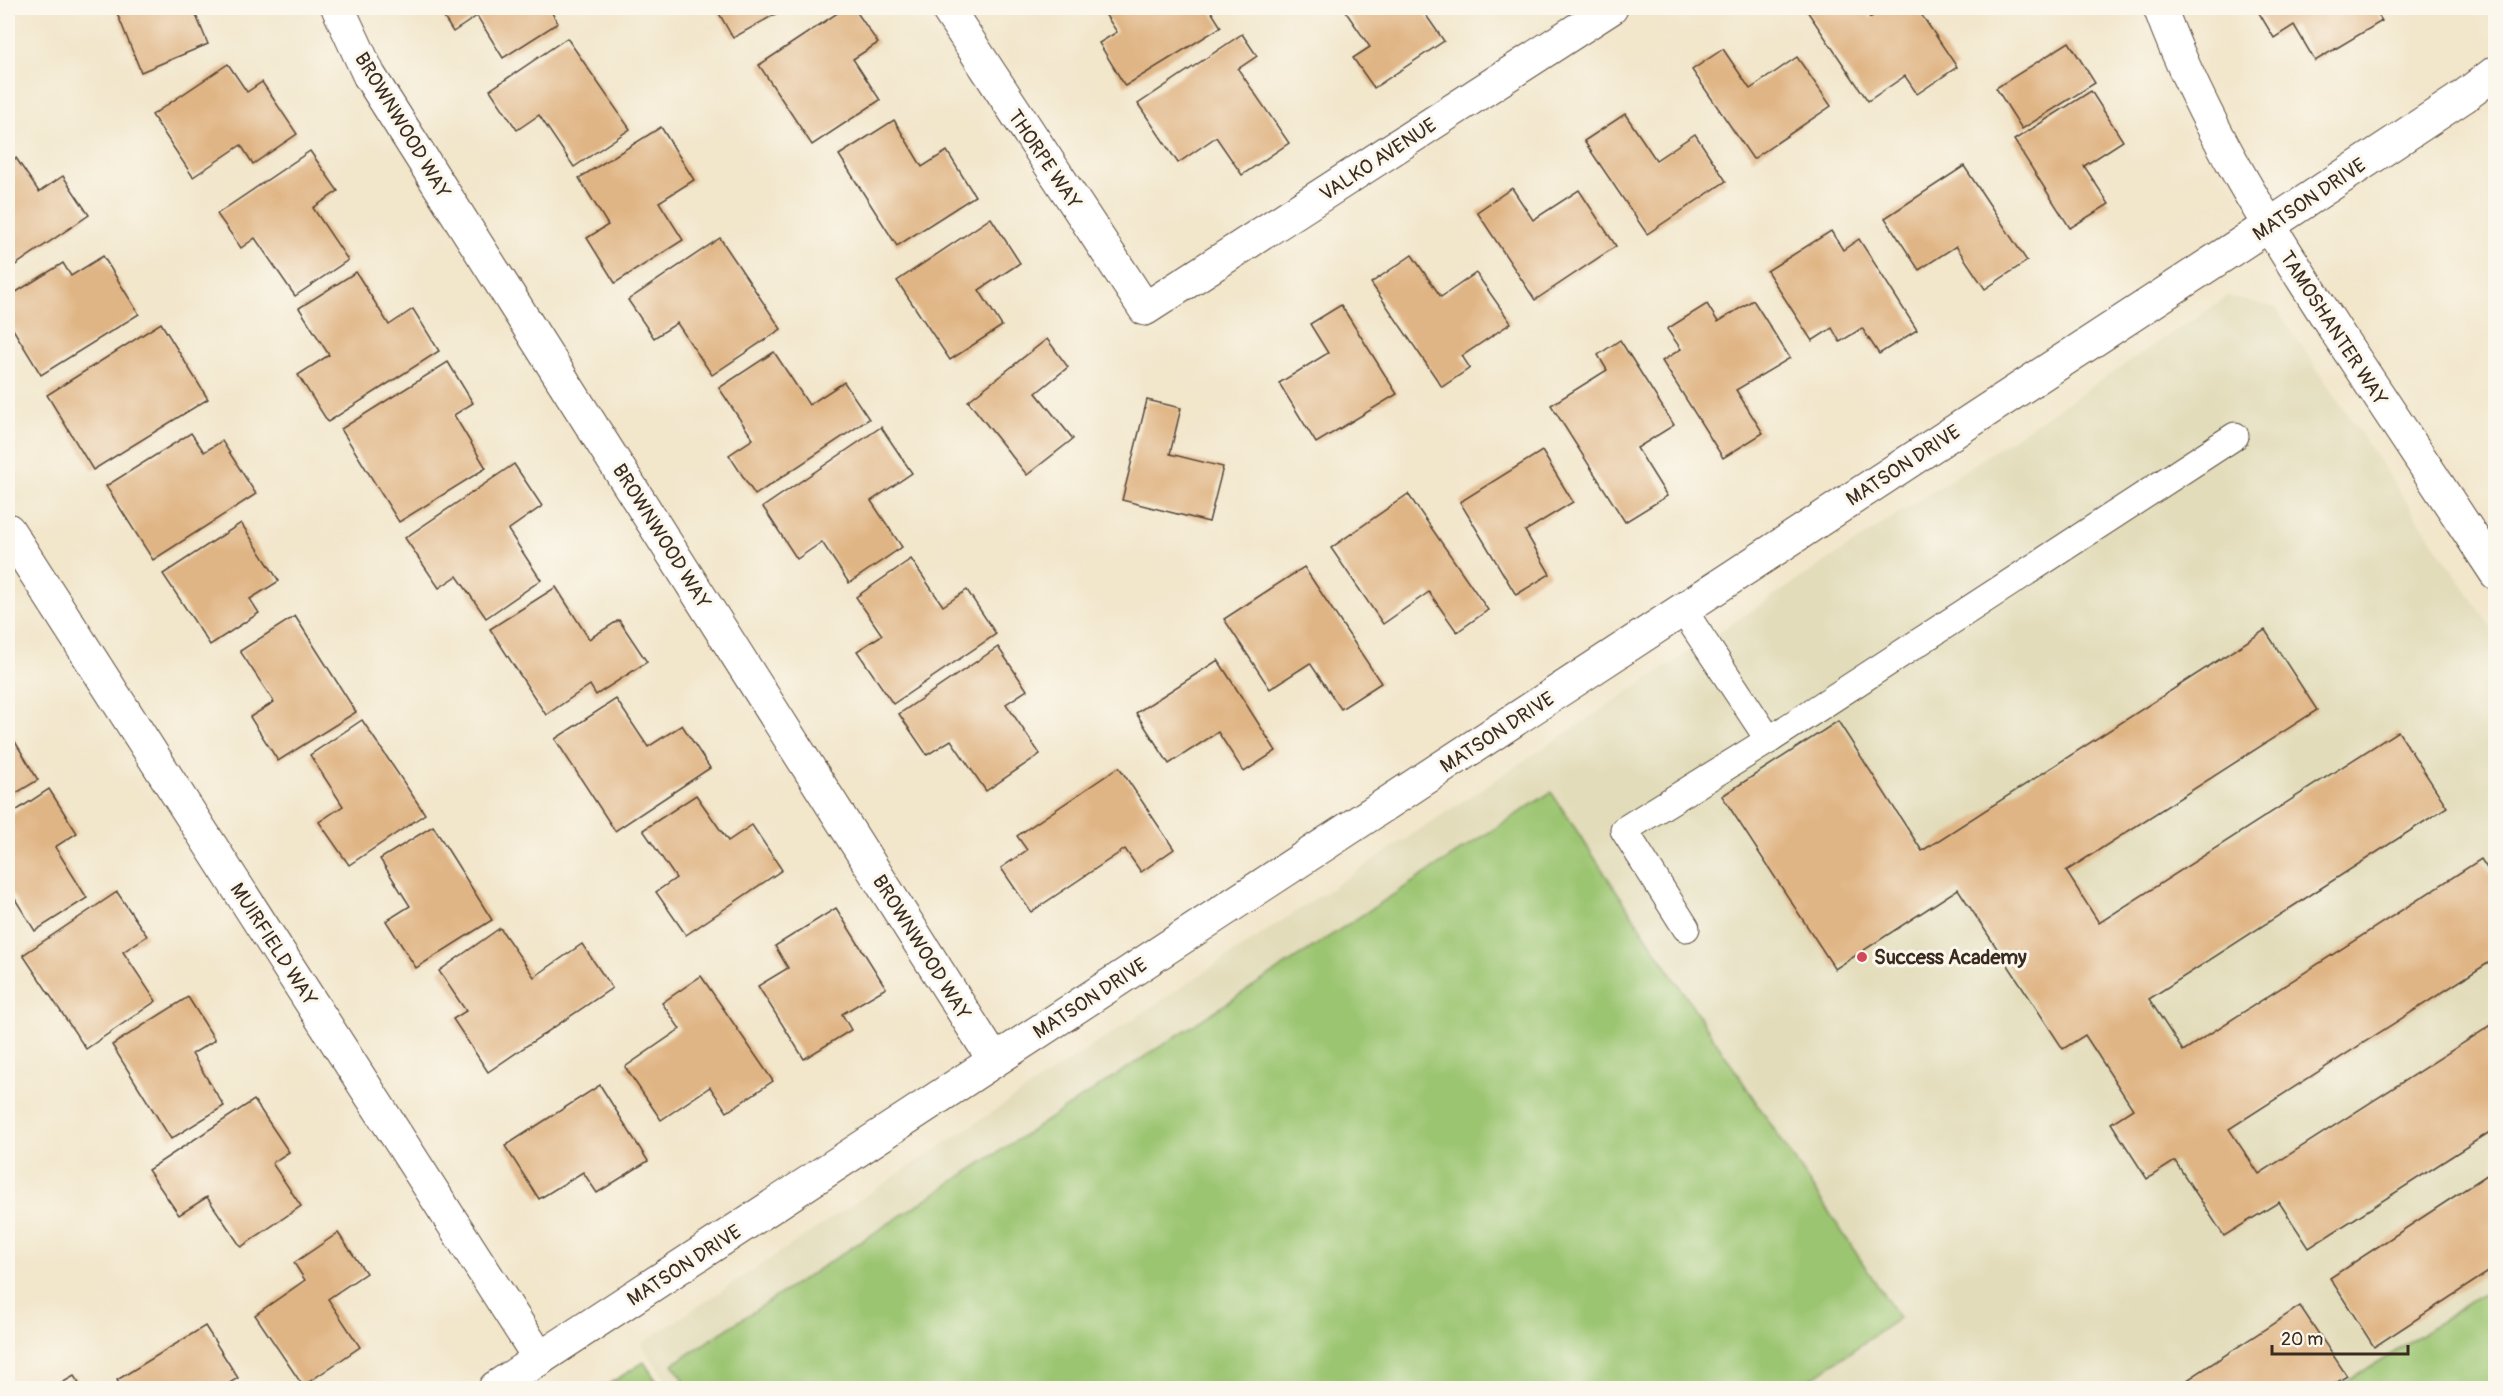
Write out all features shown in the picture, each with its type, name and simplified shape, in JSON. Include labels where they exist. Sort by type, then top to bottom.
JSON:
[{"type":"street","name":"BROWNWOOD WAY","points":[[338,8],[369,75],[994,1060]]},
{"type":"street","name":"THORPE WAY","points":[[947,8],[1145,309]]},
{"type":"street","name":"TAMOSHANTER WAY","points":[[2160,8],[2174,45],[2214,133],[2268,226],[2496,573]]},
{"type":"street","name":"VALKO AVENUE","points":[[1145,309],[1590,13]]},
{"type":"street","name":"MATSON DRIVE","points":[[495,1389],[2268,226],[2463,97],[2496,72]]},
{"type":"street","name":"MUIRFIELD WAY","points":[[8,530],[540,1359]]},
{"type":"lane","points":[[1686,928],[1624,830],[1768,740],[2235,436]]},
{"type":"lane","points":[[1683,610],[1768,740]]},
{"type":"shaded area","name":"Success Academy","points":[[2228,296],[2276,308],[2495,633],[2495,1388],[671,1388],[641,1344]]},
{"type":"green space","points":[[1551,792],[1899,1318],[1798,1388],[689,1388],[673,1364]]},
{"type":"green space","points":[[2495,1286],[2495,1388],[2337,1388]]},
{"type":"green space","points":[[644,1362],[661,1388],[602,1388]]},
{"type":"building","points":[[115,8],[193,8],[208,44],[141,72]]},
{"type":"building","points":[[438,8],[549,8],[558,23],[503,58],[477,16],[453,32]]},
{"type":"building","points":[[716,8],[786,8],[733,38]]},
{"type":"building","points":[[845,8],[854,8],[878,43],[853,59],[880,100],[812,145],[759,65]]},
{"type":"building","points":[[1101,8],[1209,8],[1221,27],[1125,86],[1099,43],[1117,32]]},
{"type":"building","points":[[1343,8],[1421,8],[1444,41],[1374,88],[1353,58],[1370,47]]},
{"type":"building","points":[[1805,8],[1864,8],[1870,18],[1885,8],[1917,8],[1957,67],[1917,94],[1905,76],[1868,101]]},
{"type":"building","points":[[2256,8],[2374,8],[2382,21],[2315,61],[2294,25],[2274,38]]},
{"type":"building","points":[[1242,34],[1257,56],[1238,69],[1289,143],[1242,175],[1216,137],[1178,163],[1138,104]]},
{"type":"building","points":[[567,38],[630,129],[574,167],[539,115],[517,130],[490,90]]},
{"type":"building","points":[[2069,42],[2095,83],[2022,129],[1996,88]]},
{"type":"building","points":[[1723,49],[1750,89],[1797,57],[1831,106],[1753,159],[1692,70]]},
{"type":"building","points":[[228,64],[247,92],[262,82],[297,134],[253,164],[241,145],[193,177],[152,115]]},
{"type":"building","points":[[2091,91],[2123,141],[2084,166],[2109,204],[2070,228],[2014,140]]},
{"type":"building","points":[[1625,114],[1656,160],[1695,134],[1726,181],[1647,234],[1584,141]]},
{"type":"building","points":[[894,120],[922,167],[947,151],[975,196],[897,246],[839,155]]},
{"type":"building","points":[[661,127],[694,180],[659,202],[683,240],[615,283],[587,238],[608,225],[579,178]]},
{"type":"building","points":[[310,151],[338,191],[313,208],[348,260],[295,296],[255,238],[241,248],[217,214]]},
{"type":"building","points":[[16,158],[39,192],[63,176],[89,215],[8,270],[8,163]]},
{"type":"building","points":[[1964,166],[2027,261],[1985,289],[1956,246],[1919,270],[1885,218]]},
{"type":"building","points":[[1512,188],[1533,220],[1579,190],[1616,246],[1535,300],[1477,212]]},
{"type":"building","points":[[991,218],[1020,263],[979,290],[1002,326],[950,360],[897,281]]},
{"type":"building","points":[[1831,231],[1843,250],[1859,239],[1917,330],[1879,354],[1862,328],[1840,342],[1832,328],[1812,341],[1767,271]]},
{"type":"building","points":[[720,238],[781,329],[712,375],[677,323],[654,338],[628,300]]},
{"type":"building","points":[[1412,255],[1441,297],[1476,273],[1511,323],[1462,356],[1470,368],[1442,387],[1371,283]]},
{"type":"building","points":[[103,256],[139,314],[41,375],[8,321],[8,297],[63,263],[71,276]]},
{"type":"building","points":[[356,272],[389,325],[413,309],[439,351],[328,422],[298,375],[329,355],[299,308]]},
{"type":"building","points":[[1753,300],[1790,358],[1736,390],[1763,433],[1723,458],[1662,361],[1681,349],[1667,329],[1707,304],[1718,322]]},
{"type":"building","points":[[1341,305],[1397,394],[1316,443],[1279,383],[1328,353],[1310,324]]},
{"type":"building","points":[[161,323],[208,399],[93,470],[47,395]]},
{"type":"building","points":[[1047,339],[1068,367],[1036,393],[1073,439],[1027,475],[968,401]]},
{"type":"building","points":[[1620,340],[1674,425],[1637,448],[1667,496],[1625,522],[1551,405],[1607,370],[1598,355]]},
{"type":"building","points":[[774,352],[809,405],[844,382],[869,419],[755,495],[729,455],[753,439],[719,388]]},
{"type":"building","points":[[448,362],[473,403],[454,415],[486,468],[399,522],[341,429]]},
{"type":"building","points":[[1147,400],[1181,408],[1170,454],[1223,467],[1209,522],[1122,500]]},
{"type":"building","points":[[881,427],[912,473],[871,501],[902,547],[849,583],[822,542],[797,559],[763,507]]},
{"type":"building","points":[[191,433],[204,452],[222,441],[256,494],[153,560],[106,486]]},
{"type":"building","points":[[1542,451],[1573,502],[1525,531],[1550,574],[1516,595],[1460,502]]},
{"type":"building","points":[[514,464],[542,506],[508,530],[541,580],[486,618],[457,576],[439,588],[405,538]]},
{"type":"building","points":[[1408,494],[1488,610],[1457,632],[1429,592],[1383,624],[1331,548]]},
{"type":"building","points":[[241,523],[279,581],[250,599],[259,613],[210,645],[163,574]]},
{"type":"building","points":[[911,559],[943,606],[967,590],[996,634],[893,704],[857,651],[882,635],[856,597]]},
{"type":"building","points":[[1304,567],[1381,683],[1341,709],[1310,663],[1270,689],[1224,619]]},
{"type":"building","points":[[556,587],[589,639],[619,620],[647,662],[596,695],[590,685],[546,715],[490,629]]},
{"type":"building","points":[[295,616],[356,712],[278,761],[250,717],[274,702],[240,651]]},
{"type":"building","points":[[2265,630],[2317,710],[2066,871],[2099,923],[2398,731],[2447,807],[2149,999],[2183,1051],[2481,859],[2496,882],[2496,958],[2229,1129],[2259,1174],[2496,1022],[2496,1128],[2309,1248],[2279,1202],[2224,1236],[2175,1161],[2147,1179],[2111,1123],[2133,1109],[2085,1035],[2063,1049],[1958,889],[1835,969],[1722,796],[1838,721],[1922,851]]},
{"type":"building","points":[[998,647],[1027,690],[1006,704],[1040,754],[986,791],[951,740],[927,755],[899,714]]},
{"type":"building","points":[[1218,660],[1276,751],[1244,772],[1218,732],[1169,764],[1136,713]]},
{"type":"building","points":[[616,699],[648,747],[682,725],[710,768],[615,831],[555,739]]},
{"type":"building","points":[[362,720],[425,814],[349,865],[319,822],[343,806],[310,755]]},
{"type":"building","points":[[11,735],[38,780],[8,798],[8,737]]},
{"type":"building","points":[[1119,767],[1174,849],[1141,872],[1125,849],[1031,912],[1001,868],[1027,850],[1017,836]]},
{"type":"building","points":[[49,789],[77,833],[55,847],[87,898],[35,931],[8,888],[8,816]]},
{"type":"building","points":[[696,795],[728,841],[752,825],[782,870],[686,935],[656,892],[676,878],[643,830]]},
{"type":"building","points":[[433,826],[492,920],[416,968],[386,921],[410,906],[380,859]]},
{"type":"building","points":[[117,892],[147,936],[123,952],[156,1001],[86,1049],[23,955]]},
{"type":"building","points":[[836,908],[886,988],[842,1014],[851,1030],[804,1059],[758,986],[788,968],[775,946]]},
{"type":"building","points":[[500,928],[534,977],[582,944],[612,988],[488,1072],[453,1019],[466,1011],[439,971]]},
{"type":"building","points":[[701,976],[773,1081],[727,1112],[710,1087],[661,1120],[625,1067],[680,1029],[662,1003]]},
{"type":"building","points":[[188,997],[215,1040],[192,1054],[224,1106],[171,1139],[112,1045]]},
{"type":"building","points":[[600,1085],[648,1161],[597,1193],[583,1172],[539,1199],[505,1146]]},
{"type":"building","points":[[254,1100],[289,1152],[272,1163],[301,1206],[241,1247],[207,1197],[179,1215],[148,1170]]},
{"type":"building","points":[[2496,1169],[2496,1267],[2374,1347],[2330,1278]]},
{"type":"building","points":[[338,1233],[366,1273],[328,1299],[360,1347],[303,1386],[255,1315],[305,1280],[294,1263]]},
{"type":"building","points":[[2300,1306],[2347,1376],[2328,1388],[2175,1388]]},
{"type":"building","points":[[205,1326],[238,1378],[221,1388],[122,1388],[117,1380]]},
{"type":"building","points":[[74,1376],[82,1388],[53,1388]]},
{"type":"place","name":"Success Academy","points":[[1862,957]]}]
